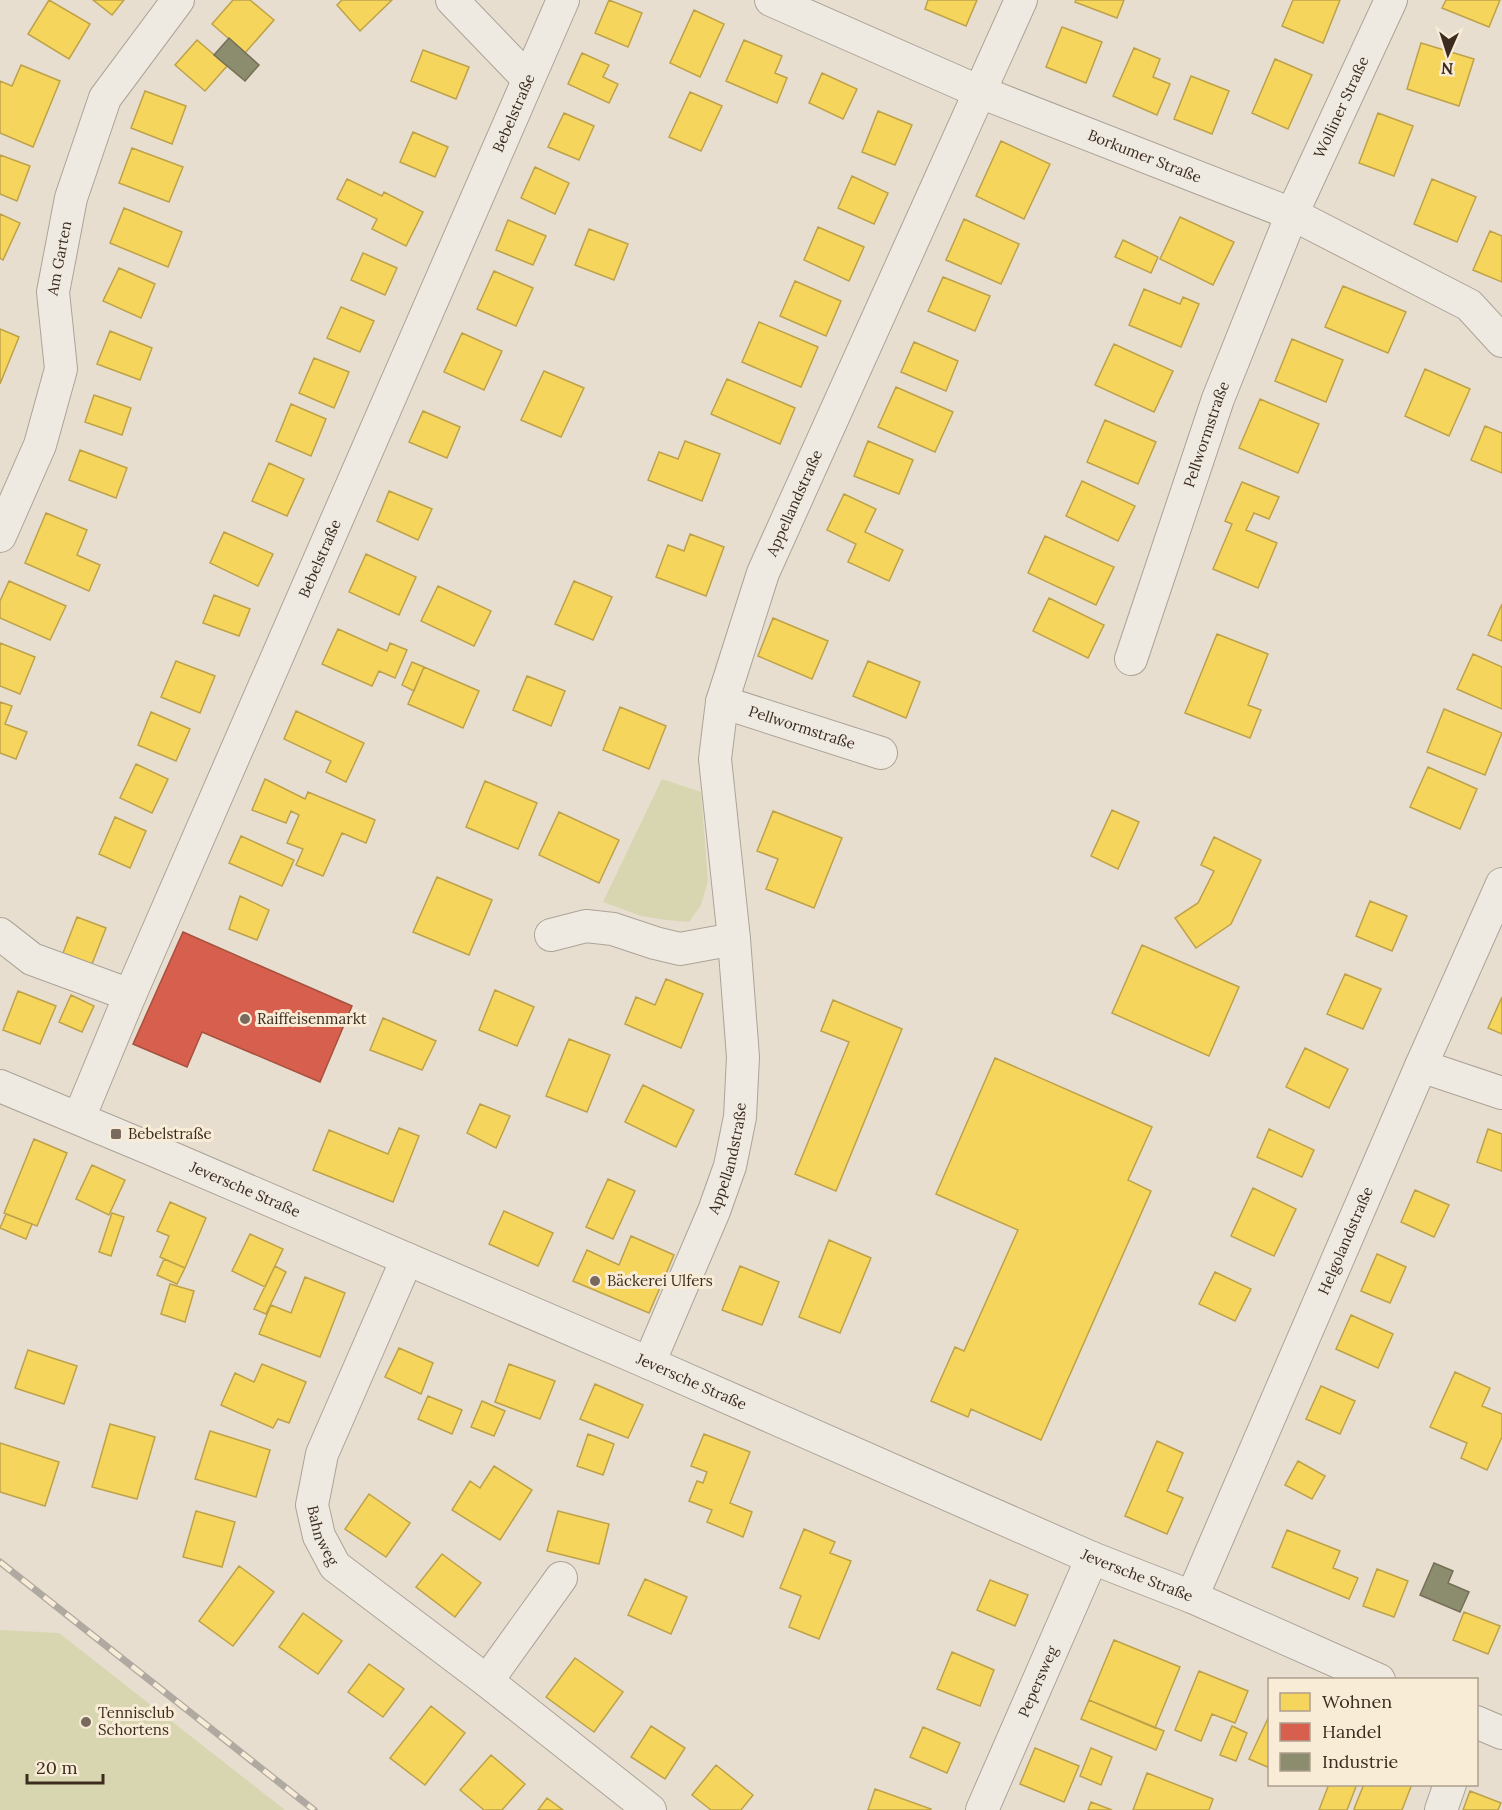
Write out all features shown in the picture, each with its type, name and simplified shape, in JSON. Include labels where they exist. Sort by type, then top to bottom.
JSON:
[{"type":"street","name":"Am Garten","points":[[0,536],[40,445],[61,369],[53,292],[70,198],[105,98],[178,0]]},
{"type":"street","points":[[452,0],[528,79]]},
{"type":"street","name":"Bebelstraße","points":[[79,1118],[130,995],[563,0]]},
{"type":"street","name":"Borkumer Straße","points":[[771,0],[980,92],[1292,214],[1469,306],[1502,341]]},
{"type":"street","name":"Appellandstraße","points":[[649,1363],[714,1211],[730,1166],[740,1117],[743,1057],[734,939],[715,759],[722,702],[763,573],[1021,0]]},
{"type":"street","name":"Wolliner Straße","points":[[1292,214],[1391,0]]},
{"type":"street","name":"Pellwormstraße","points":[[1131,659],[1218,399],[1292,214]]},
{"type":"street","name":"Pellwormstraße","points":[[722,702],[881,753]]},
{"type":"street","name":"Helgolandstraße","points":[[1192,1597],[1502,884]]},
{"type":"street","points":[[551,935],[586,926],[613,929],[680,949],[734,939]]},
{"type":"street","points":[[0,934],[32,959],[130,995]]},
{"type":"street","points":[[1421,1066],[1502,1093]]},
{"type":"street","name":"Jeversche Straße","points":[[0,1086],[649,1363],[1374,1678]]},
{"type":"street","name":"Bahnweg","points":[[407,1259],[322,1454],[312,1505],[319,1536],[335,1566],[487,1681],[650,1810]]},
{"type":"street","name":"Pepersweg","points":[[987,1809],[1092,1557]]},
{"type":"street","points":[[487,1681],[561,1578]]},
{"type":"street","points":[[1478,1723],[1502,1733]]},
{"type":"street","points":[[1441,1810],[1450,1786]]},
{"type":"shaded area","points":[[662,779],[701,792],[708,881],[701,905],[689,922],[641,916],[603,902]]},
{"type":"shaded area","name":"Tennisclub Schortens","points":[[0,1630],[59,1633],[285,1810],[0,1810]]},
{"type":"building: Wohnen","points":[[49,0],[90,24],[69,59],[28,34]]},
{"type":"building: Wohnen","points":[[93,0],[124,0],[112,15]]},
{"type":"building: Wohnen","points":[[233,0],[250,0],[274,20],[245,53],[212,24]]},
{"type":"building: Wohnen","points":[[342,0],[392,0],[360,31],[337,5]]},
{"type":"building: Wohnen","points":[[609,0],[642,13],[628,47],[595,33]]},
{"type":"building: Wohnen","points":[[928,0],[977,0],[966,26],[925,9]]},
{"type":"building: Wohnen","points":[[1076,0],[1124,0],[1117,18],[1075,2]]},
{"type":"building: Wohnen","points":[[1293,0],[1340,0],[1323,43],[1282,26]]},
{"type":"building: Wohnen","points":[[1446,0],[1500,0],[1489,27],[1442,8]]},
{"type":"building: Wohnen","points":[[694,10],[724,24],[700,77],[670,63]]},
{"type":"building: Wohnen","points":[[1062,27],[1102,42],[1086,83],[1046,67]]},
{"type":"building: Wohnen","points":[[197,40],[227,66],[205,91],[175,65]]},
{"type":"building: Wohnen","points":[[744,40],[782,56],[775,73],[787,78],[777,103],[726,81]]},
{"type":"building: Wohnen","points":[[1421,43],[1474,59],[1459,106],[1407,89]]},
{"type":"building: Wohnen","points":[[1134,48],[1160,59],[1153,77],[1170,84],[1157,115],[1113,96]]},
{"type":"building: Wohnen","points":[[423,50],[469,67],[456,99],[411,81]]},
{"type":"building: Wohnen","points":[[582,53],[609,65],[603,77],[618,84],[609,103],[568,84]]},
{"type":"building: Wohnen","points":[[1275,59],[1312,75],[1288,129],[1252,113]]},
{"type":"building: Wohnen","points":[[21,65],[60,81],[33,147],[0,133],[0,81],[12,86]]},
{"type":"building: Wohnen","points":[[822,73],[857,89],[843,119],[809,103]]},
{"type":"building: Wohnen","points":[[1191,76],[1229,91],[1212,134],[1174,119]]},
{"type":"building: Wohnen","points":[[145,91],[186,106],[172,144],[131,128]]},
{"type":"building: Wohnen","points":[[690,92],[722,106],[701,151],[669,137]]},
{"type":"building: Wohnen","points":[[878,111],[912,125],[895,165],[862,152]]},
{"type":"building: Wohnen","points":[[564,113],[594,126],[579,160],[548,147]]},
{"type":"building: Wohnen","points":[[1378,113],[1413,126],[1394,176],[1359,163]]},
{"type":"building: Wohnen","points":[[413,132],[448,147],[435,177],[400,162]]},
{"type":"building: Wohnen","points":[[1001,141],[1050,164],[1024,219],[976,196]]},
{"type":"building: Wohnen","points":[[132,148],[183,167],[169,202],[119,183]]},
{"type":"building: Wohnen","points":[[0,155],[30,166],[17,201],[0,194]]},
{"type":"building: Wohnen","points":[[535,167],[569,183],[555,214],[521,198]]},
{"type":"building: Wohnen","points":[[852,176],[888,193],[874,224],[838,208]]},
{"type":"building: Wohnen","points":[[347,179],[382,196],[384,192],[423,212],[406,246],[372,229],[377,219],[337,199]]},
{"type":"building: Wohnen","points":[[1432,179],[1476,197],[1457,242],[1414,224]]},
{"type":"building: Wohnen","points":[[124,208],[182,232],[168,267],[110,243]]},
{"type":"building: Wohnen","points":[[0,214],[20,223],[3,260],[0,258]]},
{"type":"building: Wohnen","points":[[1180,217],[1234,242],[1213,285],[1160,259]]},
{"type":"building: Wohnen","points":[[964,219],[1019,244],[1001,284],[946,260]]},
{"type":"building: Wohnen","points":[[508,220],[546,236],[533,265],[496,250]]},
{"type":"building: Wohnen","points":[[818,227],[864,247],[849,281],[804,260]]},
{"type":"building: Wohnen","points":[[589,229],[628,244],[614,280],[575,265]]},
{"type":"building: Wohnen","points":[[1490,231],[1502,236],[1502,282],[1473,270]]},
{"type":"building: Wohnen","points":[[1123,240],[1158,257],[1151,273],[1115,257]]},
{"type":"building: Wohnen","points":[[363,253],[397,268],[385,295],[351,280]]},
{"type":"building: Wohnen","points":[[119,268],[155,284],[141,318],[103,301]]},
{"type":"building: Wohnen","points":[[494,271],[533,288],[516,326],[477,309]]},
{"type":"building: Wohnen","points":[[943,277],[990,296],[975,331],[928,311]]},
{"type":"building: Wohnen","points":[[795,281],[841,301],[826,336],[780,316]]},
{"type":"building: Wohnen","points":[[1343,286],[1406,312],[1388,353],[1325,327]]},
{"type":"building: Wohnen","points":[[1144,289],[1180,304],[1183,297],[1199,304],[1181,347],[1129,325]]},
{"type":"building: Wohnen","points":[[341,307],[374,321],[360,352],[327,338]]},
{"type":"building: Wohnen","points":[[759,322],[818,347],[801,387],[742,362]]},
{"type":"building: Wohnen","points":[[0,329],[19,337],[0,384]]},
{"type":"building: Wohnen","points":[[110,331],[152,348],[140,380],[97,364]]},
{"type":"building: Wohnen","points":[[462,333],[502,351],[484,390],[444,372]]},
{"type":"building: Wohnen","points":[[1292,339],[1343,360],[1326,402],[1275,381]]},
{"type":"building: Wohnen","points":[[914,342],[958,361],[946,391],[901,372]]},
{"type":"building: Wohnen","points":[[1114,344],[1173,371],[1154,412],[1095,385]]},
{"type":"building: Wohnen","points":[[314,358],[349,372],[334,408],[299,393]]},
{"type":"building: Wohnen","points":[[1425,369],[1470,389],[1449,436],[1405,416]]},
{"type":"building: Wohnen","points":[[544,371],[584,388],[561,437],[521,420]]},
{"type":"building: Wohnen","points":[[727,379],[795,408],[780,444],[711,414]]},
{"type":"building: Wohnen","points":[[896,387],[953,412],[935,452],[878,427]]},
{"type":"building: Wohnen","points":[[94,395],[131,408],[122,435],[85,422]]},
{"type":"building: Wohnen","points":[[1260,399],[1319,424],[1298,473],[1239,448]]},
{"type":"building: Wohnen","points":[[291,404],[326,419],[311,456],[276,441]]},
{"type":"building: Wohnen","points":[[423,411],[460,427],[447,458],[409,442]]},
{"type":"building: Wohnen","points":[[1105,420],[1156,442],[1138,484],[1087,462]]},
{"type":"building: Wohnen","points":[[1485,426],[1502,433],[1502,473],[1471,460]]},
{"type":"building: Wohnen","points":[[685,441],[720,454],[702,501],[648,480],[659,452],[678,459]]},
{"type":"building: Wohnen","points":[[868,441],[913,460],[899,494],[854,476]]},
{"type":"building: Wohnen","points":[[80,450],[127,468],[116,498],[69,480]]},
{"type":"building: Wohnen","points":[[269,463],[304,479],[287,516],[252,501]]},
{"type":"building: Wohnen","points":[[1082,481],[1135,506],[1118,541],[1066,516]]},
{"type":"building: Wohnen","points":[[1242,482],[1279,497],[1269,519],[1254,513],[1246,530],[1277,543],[1258,588],[1213,569],[1232,524],[1225,521]]},
{"type":"building: Wohnen","points":[[389,491],[432,509],[418,540],[377,521]]},
{"type":"building: Wohnen","points":[[844,494],[876,509],[865,532],[903,550],[889,581],[848,562],[856,544],[827,530]]},
{"type":"building: Wohnen","points":[[46,513],[87,530],[77,555],[100,565],[89,591],[25,563]]},
{"type":"building: Wohnen","points":[[224,532],[273,554],[258,586],[210,563]]},
{"type":"building: Wohnen","points":[[690,534],[724,547],[706,596],[656,577],[668,545],[684,551]]},
{"type":"building: Wohnen","points":[[1045,536],[1114,567],[1096,605],[1028,573]]},
{"type":"building: Wohnen","points":[[366,554],[416,577],[399,615],[349,592]]},
{"type":"building: Wohnen","points":[[9,581],[66,606],[50,640],[0,618],[0,601]]},
{"type":"building: Wohnen","points":[[574,581],[612,597],[593,640],[555,624]]},
{"type":"building: Wohnen","points":[[438,586],[491,611],[474,646],[421,621]]},
{"type":"building: Wohnen","points":[[214,595],[250,609],[239,636],[203,623]]},
{"type":"building: Wohnen","points":[[1049,598],[1104,625],[1088,658],[1033,631]]},
{"type":"building: Wohnen","points":[[1502,604],[1502,641],[1488,635]]},
{"type":"building: Wohnen","points":[[773,618],[828,641],[812,679],[758,656]]},
{"type":"building: Wohnen","points":[[338,629],[387,651],[390,643],[407,650],[395,678],[379,671],[372,686],[322,664]]},
{"type":"building: Wohnen","points":[[1217,634],[1268,654],[1248,705],[1261,710],[1250,738],[1185,713]]},
{"type":"building: Wohnen","points":[[0,643],[35,657],[20,694],[0,686]]},
{"type":"building: Wohnen","points":[[1473,654],[1502,667],[1502,709],[1457,689]]},
{"type":"building: Wohnen","points":[[176,661],[215,676],[200,713],[161,697]]},
{"type":"building: Wohnen","points":[[868,661],[920,682],[906,718],[853,696]]},
{"type":"building: Wohnen","points":[[412,662],[424,667],[414,691],[402,685]]},
{"type":"building: Wohnen","points":[[424,667],[479,691],[463,728],[408,704]]},
{"type":"building: Wohnen","points":[[527,676],[565,691],[551,726],[513,710]]},
{"type":"building: Wohnen","points":[[0,702],[12,706],[5,724],[27,732],[16,759],[0,753]]},
{"type":"building: Wohnen","points":[[620,707],[666,726],[649,769],[603,750]]},
{"type":"building: Wohnen","points":[[1444,709],[1502,733],[1485,775],[1427,752]]},
{"type":"building: Wohnen","points":[[296,711],[364,743],[346,782],[326,772],[331,761],[284,739]]},
{"type":"building: Wohnen","points":[[151,712],[190,729],[176,761],[138,745]]},
{"type":"building: Wohnen","points":[[136,764],[168,779],[152,813],[120,798]]},
{"type":"building: Wohnen","points":[[1428,767],[1477,789],[1460,829],[1410,807]]},
{"type":"building: Wohnen","points":[[265,779],[305,799],[308,792],[375,820],[366,843],[342,833],[323,876],[296,865],[303,849],[287,843],[299,815],[291,811],[286,823],[252,810]]},
{"type":"building: Wohnen","points":[[485,781],[537,803],[518,849],[466,827]]},
{"type":"building: Wohnen","points":[[1112,810],[1139,822],[1118,869],[1091,856]]},
{"type":"building: Wohnen","points":[[773,811],[842,838],[814,908],[766,889],[778,859],[757,851]]},
{"type":"building: Wohnen","points":[[559,812],[619,840],[599,883],[539,855]]},
{"type":"building: Wohnen","points":[[115,817],[146,831],[130,868],[99,854]]},
{"type":"building: Wohnen","points":[[241,836],[294,860],[282,886],[229,863]]},
{"type":"building: Wohnen","points":[[1214,837],[1261,860],[1231,924],[1196,948],[1175,918],[1198,903],[1214,871],[1201,865]]},
{"type":"building: Wohnen","points":[[437,877],[492,900],[469,955],[413,932]]},
{"type":"building: Wohnen","points":[[240,896],[269,910],[257,940],[229,929]]},
{"type":"building: Wohnen","points":[[1370,901],[1407,916],[1392,951],[1356,936]]},
{"type":"building: Wohnen","points":[[77,917],[106,928],[92,964],[63,953]]},
{"type":"building: Wohnen","points":[[1142,945],[1239,987],[1209,1056],[1112,1013]]},
{"type":"building: Wohnen","points":[[1345,974],[1381,989],[1363,1029],[1327,1014]]},
{"type":"building: Wohnen","points":[[666,979],[703,994],[681,1048],[625,1024],[636,997],[655,1005]]},
{"type":"building: Wohnen","points":[[495,990],[534,1007],[517,1046],[479,1030]]},
{"type":"building: Wohnen","points":[[18,991],[56,1006],[40,1044],[3,1030]]},
{"type":"building: Wohnen","points":[[71,995],[94,1006],[82,1032],[59,1022]]},
{"type":"building: Wohnen","points":[[1502,997],[1502,1034],[1488,1028]]},
{"type":"building: Wohnen","points":[[833,1000],[902,1029],[836,1191],[795,1174],[849,1042],[821,1031]]},
{"type":"building: Wohnen","points":[[383,1018],[436,1041],[422,1070],[370,1050]]},
{"type":"building: Wohnen","points":[[569,1039],[610,1055],[587,1112],[546,1096]]},
{"type":"building: Wohnen","points":[[1305,1048],[1348,1069],[1329,1108],[1286,1087]]},
{"type":"building: Wohnen","points":[[995,1058],[1152,1127],[1128,1180],[1151,1191],[1041,1440],[971,1409],[968,1417],[931,1401],[955,1347],[964,1351],[1018,1230],[936,1194]]},
{"type":"building: Wohnen","points":[[643,1085],[694,1110],[676,1147],[625,1122]]},
{"type":"building: Wohnen","points":[[480,1104],[510,1116],[496,1148],[467,1133]]},
{"type":"building: Wohnen","points":[[399,1128],[419,1136],[393,1202],[313,1170],[329,1130],[388,1154]]},
{"type":"building: Wohnen","points":[[1269,1129],[1314,1150],[1302,1177],[1257,1157]]},
{"type":"building: Wohnen","points":[[1488,1129],[1502,1134],[1502,1171],[1477,1162]]},
{"type":"building: Wohnen","points":[[34,1139],[67,1153],[37,1226],[4,1213]]},
{"type":"building: Wohnen","points":[[92,1165],[125,1180],[109,1215],[76,1199]]},
{"type":"building: Wohnen","points":[[608,1179],[635,1191],[613,1239],[586,1227]]},
{"type":"building: Wohnen","points":[[1253,1188],[1296,1209],[1274,1256],[1231,1236]]},
{"type":"building: Wohnen","points":[[1415,1190],[1449,1205],[1434,1237],[1401,1222]]},
{"type":"building: Wohnen","points":[[170,1202],[206,1218],[185,1268],[160,1257],[169,1236],[157,1231]]},
{"type":"building: Wohnen","points":[[504,1211],[553,1233],[538,1266],[489,1244]]},
{"type":"building: Wohnen","points":[[112,1213],[124,1217],[111,1256],[99,1252]]},
{"type":"building: Wohnen","points":[[6,1214],[32,1224],[26,1239],[0,1228]]},
{"type":"building: Wohnen","points":[[250,1234],[283,1249],[265,1287],[232,1271]]},
{"type":"building: Wohnen","points":[[631,1236],[674,1255],[649,1313],[573,1281],[587,1250],[619,1265]]},
{"type":"building: Wohnen","points":[[829,1240],[871,1258],[840,1333],[799,1317]]},
{"type":"building: Wohnen","points":[[1377,1254],[1406,1267],[1390,1303],[1361,1291]]},
{"type":"building: Wohnen","points":[[164,1259],[185,1268],[177,1284],[157,1275]]},
{"type":"building: Wohnen","points":[[275,1266],[286,1272],[266,1314],[254,1309]]},
{"type":"building: Wohnen","points":[[740,1266],[779,1282],[762,1325],[722,1310]]},
{"type":"building: Wohnen","points":[[1215,1272],[1251,1289],[1235,1321],[1199,1304]]},
{"type":"building: Wohnen","points":[[305,1277],[345,1293],[320,1357],[259,1334],[271,1305],[291,1313]]},
{"type":"building: Wohnen","points":[[170,1284],[194,1291],[185,1322],[161,1314]]},
{"type":"building: Wohnen","points":[[1351,1315],[1393,1334],[1378,1368],[1336,1349]]},
{"type":"building: Wohnen","points":[[399,1348],[433,1363],[421,1394],[385,1377]]},
{"type":"building: Wohnen","points":[[28,1350],[77,1366],[64,1404],[15,1388]]},
{"type":"building: Wohnen","points":[[262,1364],[306,1382],[289,1423],[278,1419],[273,1428],[221,1405],[235,1373],[254,1382]]},
{"type":"building: Wohnen","points":[[509,1364],[555,1381],[540,1419],[495,1402]]},
{"type":"building: Wohnen","points":[[1455,1372],[1490,1388],[1482,1406],[1502,1414],[1502,1437],[1487,1470],[1461,1458],[1467,1443],[1430,1427]]},
{"type":"building: Wohnen","points":[[595,1384],[643,1405],[628,1438],[580,1419]]},
{"type":"building: Wohnen","points":[[1321,1386],[1355,1401],[1340,1434],[1306,1419]]},
{"type":"building: Wohnen","points":[[428,1396],[462,1410],[452,1434],[418,1419]]},
{"type":"building: Wohnen","points":[[482,1401],[505,1411],[494,1436],[471,1427]]},
{"type":"building: Wohnen","points":[[110,1424],[155,1437],[137,1499],[92,1487]]},
{"type":"building: Wohnen","points":[[210,1431],[270,1450],[256,1497],[195,1479]]},
{"type":"building: Wohnen","points":[[588,1434],[614,1444],[603,1475],[577,1466]]},
{"type":"building: Wohnen","points":[[704,1434],[750,1452],[730,1503],[752,1512],[743,1537],[707,1522],[712,1510],[689,1501],[697,1481],[703,1483],[707,1472],[691,1466]]},
{"type":"building: Wohnen","points":[[1157,1441],[1183,1453],[1167,1491],[1183,1498],[1167,1534],[1125,1516]]},
{"type":"building: Wohnen","points":[[0,1443],[59,1462],[45,1506],[0,1492]]},
{"type":"building: Wohnen","points":[[1298,1461],[1325,1476],[1312,1499],[1285,1485]]},
{"type":"building: Wohnen","points":[[494,1466],[532,1490],[500,1540],[452,1510],[470,1481],[480,1488]]},
{"type":"building: Wohnen","points":[[369,1494],[410,1523],[386,1557],[345,1529]]},
{"type":"building: Wohnen","points":[[196,1511],[235,1522],[222,1567],[183,1557]]},
{"type":"building: Wohnen","points":[[558,1511],[609,1524],[599,1564],[547,1551]]},
{"type":"building: Wohnen","points":[[804,1529],[835,1542],[830,1553],[851,1561],[819,1639],[789,1627],[801,1596],[780,1588]]},
{"type":"building: Wohnen","points":[[1287,1530],[1340,1551],[1333,1568],[1358,1578],[1349,1599],[1272,1567]]},
{"type":"building: Wohnen","points":[[442,1554],[481,1583],[455,1617],[416,1587]]},
{"type":"building: Wohnen","points":[[239,1566],[274,1592],[233,1646],[199,1621]]},
{"type":"building: Wohnen","points":[[1377,1569],[1408,1581],[1394,1617],[1363,1606]]},
{"type":"building: Wohnen","points":[[645,1579],[687,1597],[671,1634],[628,1615]]},
{"type":"building: Wohnen","points":[[990,1580],[1028,1595],[1015,1626],[977,1610]]},
{"type":"building: Wohnen","points":[[1464,1612],[1500,1626],[1488,1654],[1453,1640]]},
{"type":"building: Wohnen","points":[[303,1613],[342,1641],[318,1674],[279,1647]]},
{"type":"building: Wohnen","points":[[1114,1640],[1180,1667],[1155,1728],[1089,1700]]},
{"type":"building: Wohnen","points":[[952,1652],[994,1670],[980,1706],[937,1689]]},
{"type":"building: Wohnen","points":[[575,1658],[623,1692],[594,1732],[546,1697]]},
{"type":"building: Wohnen","points":[[369,1664],[404,1689],[383,1717],[348,1692]]},
{"type":"building: Wohnen","points":[[1199,1671],[1248,1691],[1235,1723],[1212,1714],[1201,1741],[1175,1730]]},
{"type":"building: Wohnen","points":[[1089,1700],[1164,1731],[1156,1750],[1081,1719]]},
{"type":"building: Wohnen","points":[[431,1706],[465,1733],[425,1785],[390,1758]]},
{"type":"building: Wohnen","points":[[1268,1718],[1268,1767],[1249,1759]]},
{"type":"building: Wohnen","points":[[651,1726],[685,1748],[665,1779],[631,1757]]},
{"type":"building: Wohnen","points":[[1232,1726],[1247,1733],[1236,1761],[1220,1755]]},
{"type":"building: Wohnen","points":[[923,1727],[960,1743],[947,1773],[910,1757]]},
{"type":"building: Wohnen","points":[[1035,1748],[1079,1766],[1064,1802],[1020,1784]]},
{"type":"building: Wohnen","points":[[1091,1748],[1112,1757],[1101,1785],[1080,1776]]},
{"type":"building: Wohnen","points":[[491,1755],[525,1784],[502,1810],[484,1810],[460,1790]]},
{"type":"building: Wohnen","points":[[716,1765],[753,1795],[741,1810],[711,1810],[692,1795]]},
{"type":"building: Wohnen","points":[[1147,1773],[1213,1799],[1209,1810],[1133,1810]]},
{"type":"building: Wohnen","points":[[1328,1786],[1356,1786],[1347,1810],[1319,1810]]},
{"type":"building: Wohnen","points":[[1363,1786],[1411,1786],[1402,1810],[1354,1809]]},
{"type":"building: Wohnen","points":[[875,1789],[931,1809],[868,1810]]},
{"type":"building: Wohnen","points":[[1470,1791],[1501,1803],[1498,1810],[1463,1810]]},
{"type":"building: Wohnen","points":[[547,1798],[563,1810],[538,1810]]},
{"type":"building: Wohnen","points":[[1091,1802],[1112,1810],[1088,1810]]},
{"type":"building: Handel","name":"Raiffeisenmarkt","points":[[183,932],[352,1006],[320,1082],[202,1032],[187,1067],[133,1044]]},
{"type":"building: Industrie","points":[[229,38],[259,65],[245,81],[214,55]]},
{"type":"building: Industrie","points":[[1434,1563],[1453,1571],[1448,1583],[1469,1592],[1460,1612],[1420,1595]]},
{"type":"railway","points":[[0,1562],[314,1810]]},
{"type":"place","name":"Raiffeisenmarkt","points":[[245,1019]]},
{"type":"place","name":"Bebelstraße","points":[[116,1134]]},
{"type":"place","name":"Bäckerei Ulfers","points":[[595,1281]]},
{"type":"place","name":"Tennisclub Schortens","points":[[86,1722]]}]
